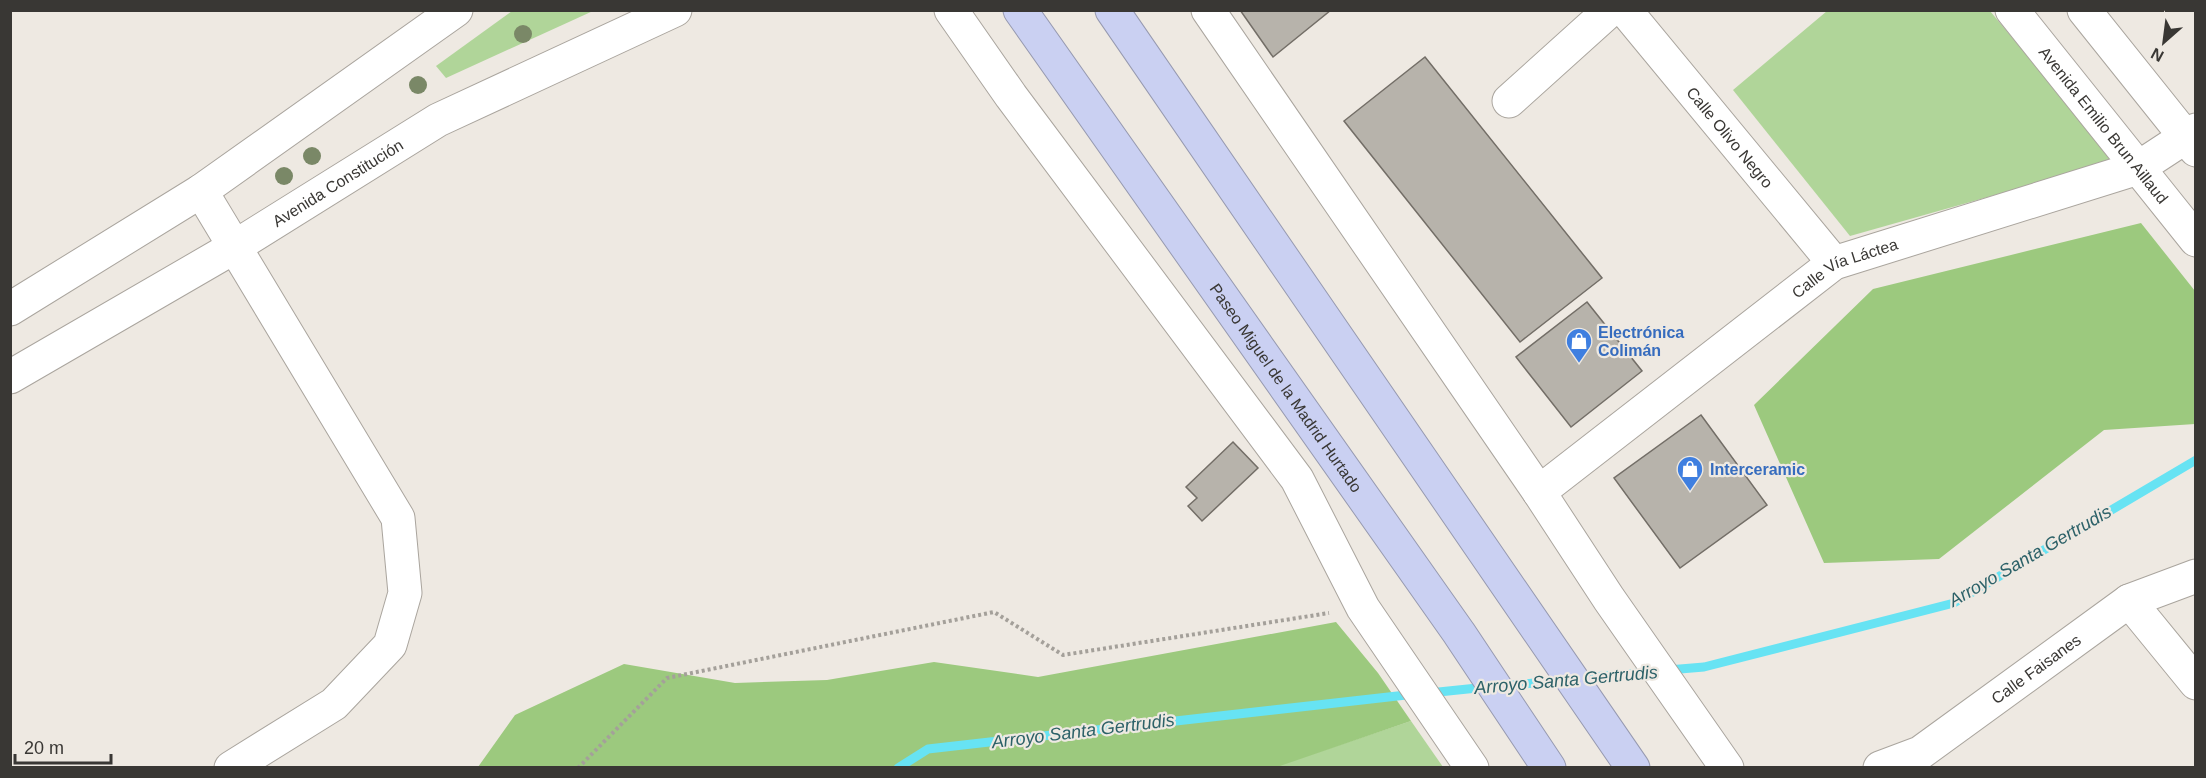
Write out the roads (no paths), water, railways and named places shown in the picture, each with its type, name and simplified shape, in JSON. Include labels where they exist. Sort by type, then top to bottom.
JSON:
[{"type":"highway","name":"Paseo Miguel de la Madrid Hurtado","points":[[1020,10],[1459,633],[1549,768]]},
{"type":"highway","points":[[1112,10],[1633,768]]},
{"type":"street","points":[[10,309],[201,190],[456,10]]},
{"type":"street","name":"Avenida Constitución","points":[[10,377],[236,246],[438,120],[675,10]]},
{"type":"street","points":[[951,10],[1011,96],[1297,479],[1362,608],[1470,764]]},
{"type":"street","points":[[984,10],[983,20],[990,52],[1011,96]]},
{"type":"street","points":[[1208,10],[1539,492],[1609,599],[1727,768]]},
{"type":"street","points":[[1509,101],[1610,10]]},
{"type":"street","name":"Calle Olivo Negro","points":[[1625,10],[1834,263]]},
{"type":"street","name":"Avenida Emilio Brun Aillaud","points":[[2012,10],[2196,240]]},
{"type":"street","points":[[2084,10],[2192,139]]},
{"type":"street","name":"Calle Vía Láctea","points":[[1539,492],[1834,263],[2138,168],[2192,139]]},
{"type":"street","points":[[201,190],[398,518],[405,592],[390,645],[334,704],[231,768]]},
{"type":"street","name":"Calle Faisanes","points":[[1880,768],[1920,753],[2129,601],[2196,576]]},
{"type":"street","points":[[2129,601],[2196,683]]},
{"type":"waterway","name":"Arroyo Santa Gertrudis","points":[[1668,670],[1704,667],[1954,603],[2196,460]]},
{"type":"waterway","name":"Arroyo Santa Gertrudis","points":[[1581,678],[1651,672]]},
{"type":"waterway","name":"Arroyo Santa Gertrudis","points":[[1503,686],[1564,680]]},
{"type":"waterway","name":"Arroyo Santa Gertrudis","points":[[1429,693],[1487,687]]},
{"type":"waterway","name":"Arroyo Santa Gertrudis","points":[[898,768],[928,749],[1415,694]]},
{"type":"place","name":"Electrónica Colimán","points":[[1579,364]]},
{"type":"place","name":"Interceramic","points":[[1690,492]]}]
